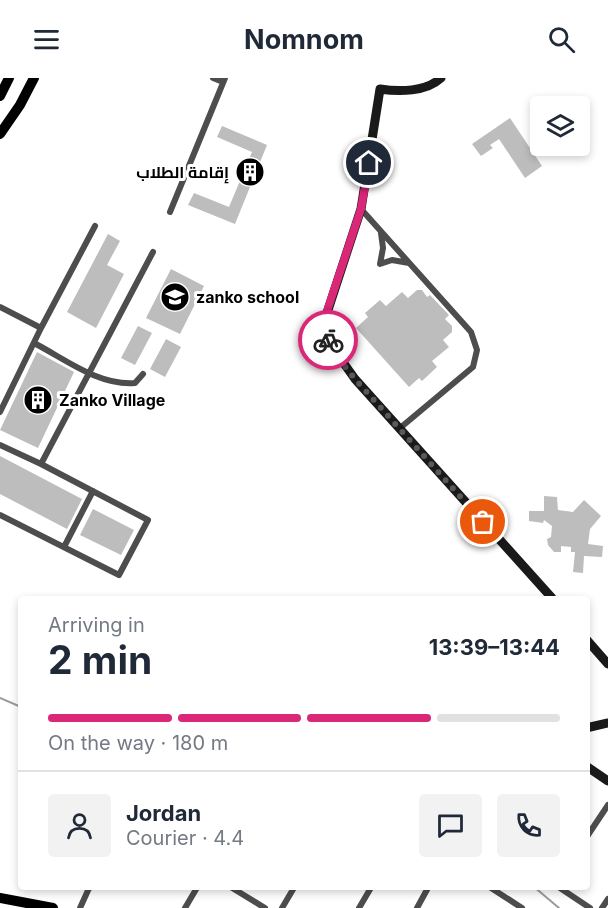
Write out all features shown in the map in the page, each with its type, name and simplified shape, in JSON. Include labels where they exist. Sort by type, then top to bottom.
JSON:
[{"type":"main road","points":[[0,96],[9,78]]},
{"type":"main road","points":[[0,134],[20,105],[34,78]]},
{"type":"main road","points":[[0,898],[53,908]]},
{"type":"street","points":[[170,212],[224,80],[213,78]]},
{"type":"street","points":[[380,89],[415,89],[426,87],[441,78]]},
{"type":"street","points":[[382,79],[361,209],[328,308],[326,334],[334,353],[401,432],[550,596]]},
{"type":"street","points":[[361,209],[471,332],[477,350],[473,367],[400,428],[401,432]]},
{"type":"street","points":[[0,412],[94,226]]},
{"type":"street","points":[[381,233],[383,248],[380,264],[392,260],[410,263]]},
{"type":"street","points":[[41,464],[153,252]]},
{"type":"street","points":[[0,307],[41,328]]},
{"type":"street","points":[[34,343],[107,381],[123,384],[135,383],[143,374]]},
{"type":"street","points":[[0,445],[148,520],[119,575],[0,514]]},
{"type":"street","points":[[64,547],[93,491]]},
{"type":"street","points":[[590,644],[608,664]]},
{"type":"street","points":[[590,727],[608,723]]},
{"type":"street","points":[[590,769],[608,781]]},
{"type":"street","points":[[590,832],[608,805]]},
{"type":"street","points":[[80,908],[88,890]]},
{"type":"street","points":[[185,908],[196,890]]},
{"type":"street","points":[[236,890],[265,908]]},
{"type":"street","points":[[282,908],[293,890]]},
{"type":"street","points":[[359,908],[370,890]]},
{"type":"street","points":[[420,907],[427,890]]},
{"type":"street","points":[[494,890],[522,908]]},
{"type":"street","points":[[563,890],[590,908]]},
{"type":"street","points":[[602,908],[608,899]]},
{"type":"building","points":[[510,118],[530,148],[530,156],[535,156],[542,166],[525,178],[499,139],[490,145],[493,148],[481,156],[472,144]]},
{"type":"building","name":"إقامة الطلاب","points":[[222,126],[267,145],[235,224],[188,205],[194,193],[229,207],[252,152],[217,137]]},
{"type":"building","points":[[108,234],[120,241],[107,265],[124,274],[96,328],[67,312]]},
{"type":"building","points":[[171,269],[204,286],[180,334],[146,318]]},
{"type":"building","points":[[417,290],[422,290],[427,297],[430,295],[449,315],[445,319],[452,326],[452,332],[443,340],[449,347],[432,361],[437,367],[422,381],[419,378],[409,387],[356,328],[368,317],[365,313],[380,300],[386,306],[402,292],[408,298]]},
{"type":"building","name":"Zanko Village","points":[[138,326],[152,333],[135,365],[121,358]]},
{"type":"building","name":"Zanko Village","points":[[166,339],[181,347],[165,377],[150,369]]},
{"type":"building","name":"Zanko Village","points":[[37,352],[74,372],[38,448],[0,430]]},
{"type":"building","points":[[0,456],[82,499],[67,529],[0,494]]},
{"type":"building","points":[[544,496],[557,497],[558,510],[573,512],[584,500],[601,516],[590,529],[588,544],[603,546],[602,557],[584,556],[583,573],[573,572],[575,552],[571,552],[571,547],[561,546],[561,552],[554,552],[548,545],[547,539],[551,537],[552,526],[544,520],[543,523],[529,521],[529,511],[544,511]]},
{"type":"building","points":[[93,509],[134,530],[121,555],[80,535]]},
{"type":"waterway","points":[[0,698],[18,706]]},
{"type":"waterway","points":[[538,890],[559,908]]},
{"type":"way so far","points":[[328,340],[334,353],[355,379],[483,522]]},
{"type":"place","name":"إقامة الطلاب","points":[[250,172]]},
{"type":"place","name":"zanko school","points":[[175,297]]},
{"type":"place","name":"Zanko Village","points":[[38,400]]},
{"type":"route","points":[[328,340],[326,316],[361,209],[369,163]]}]
